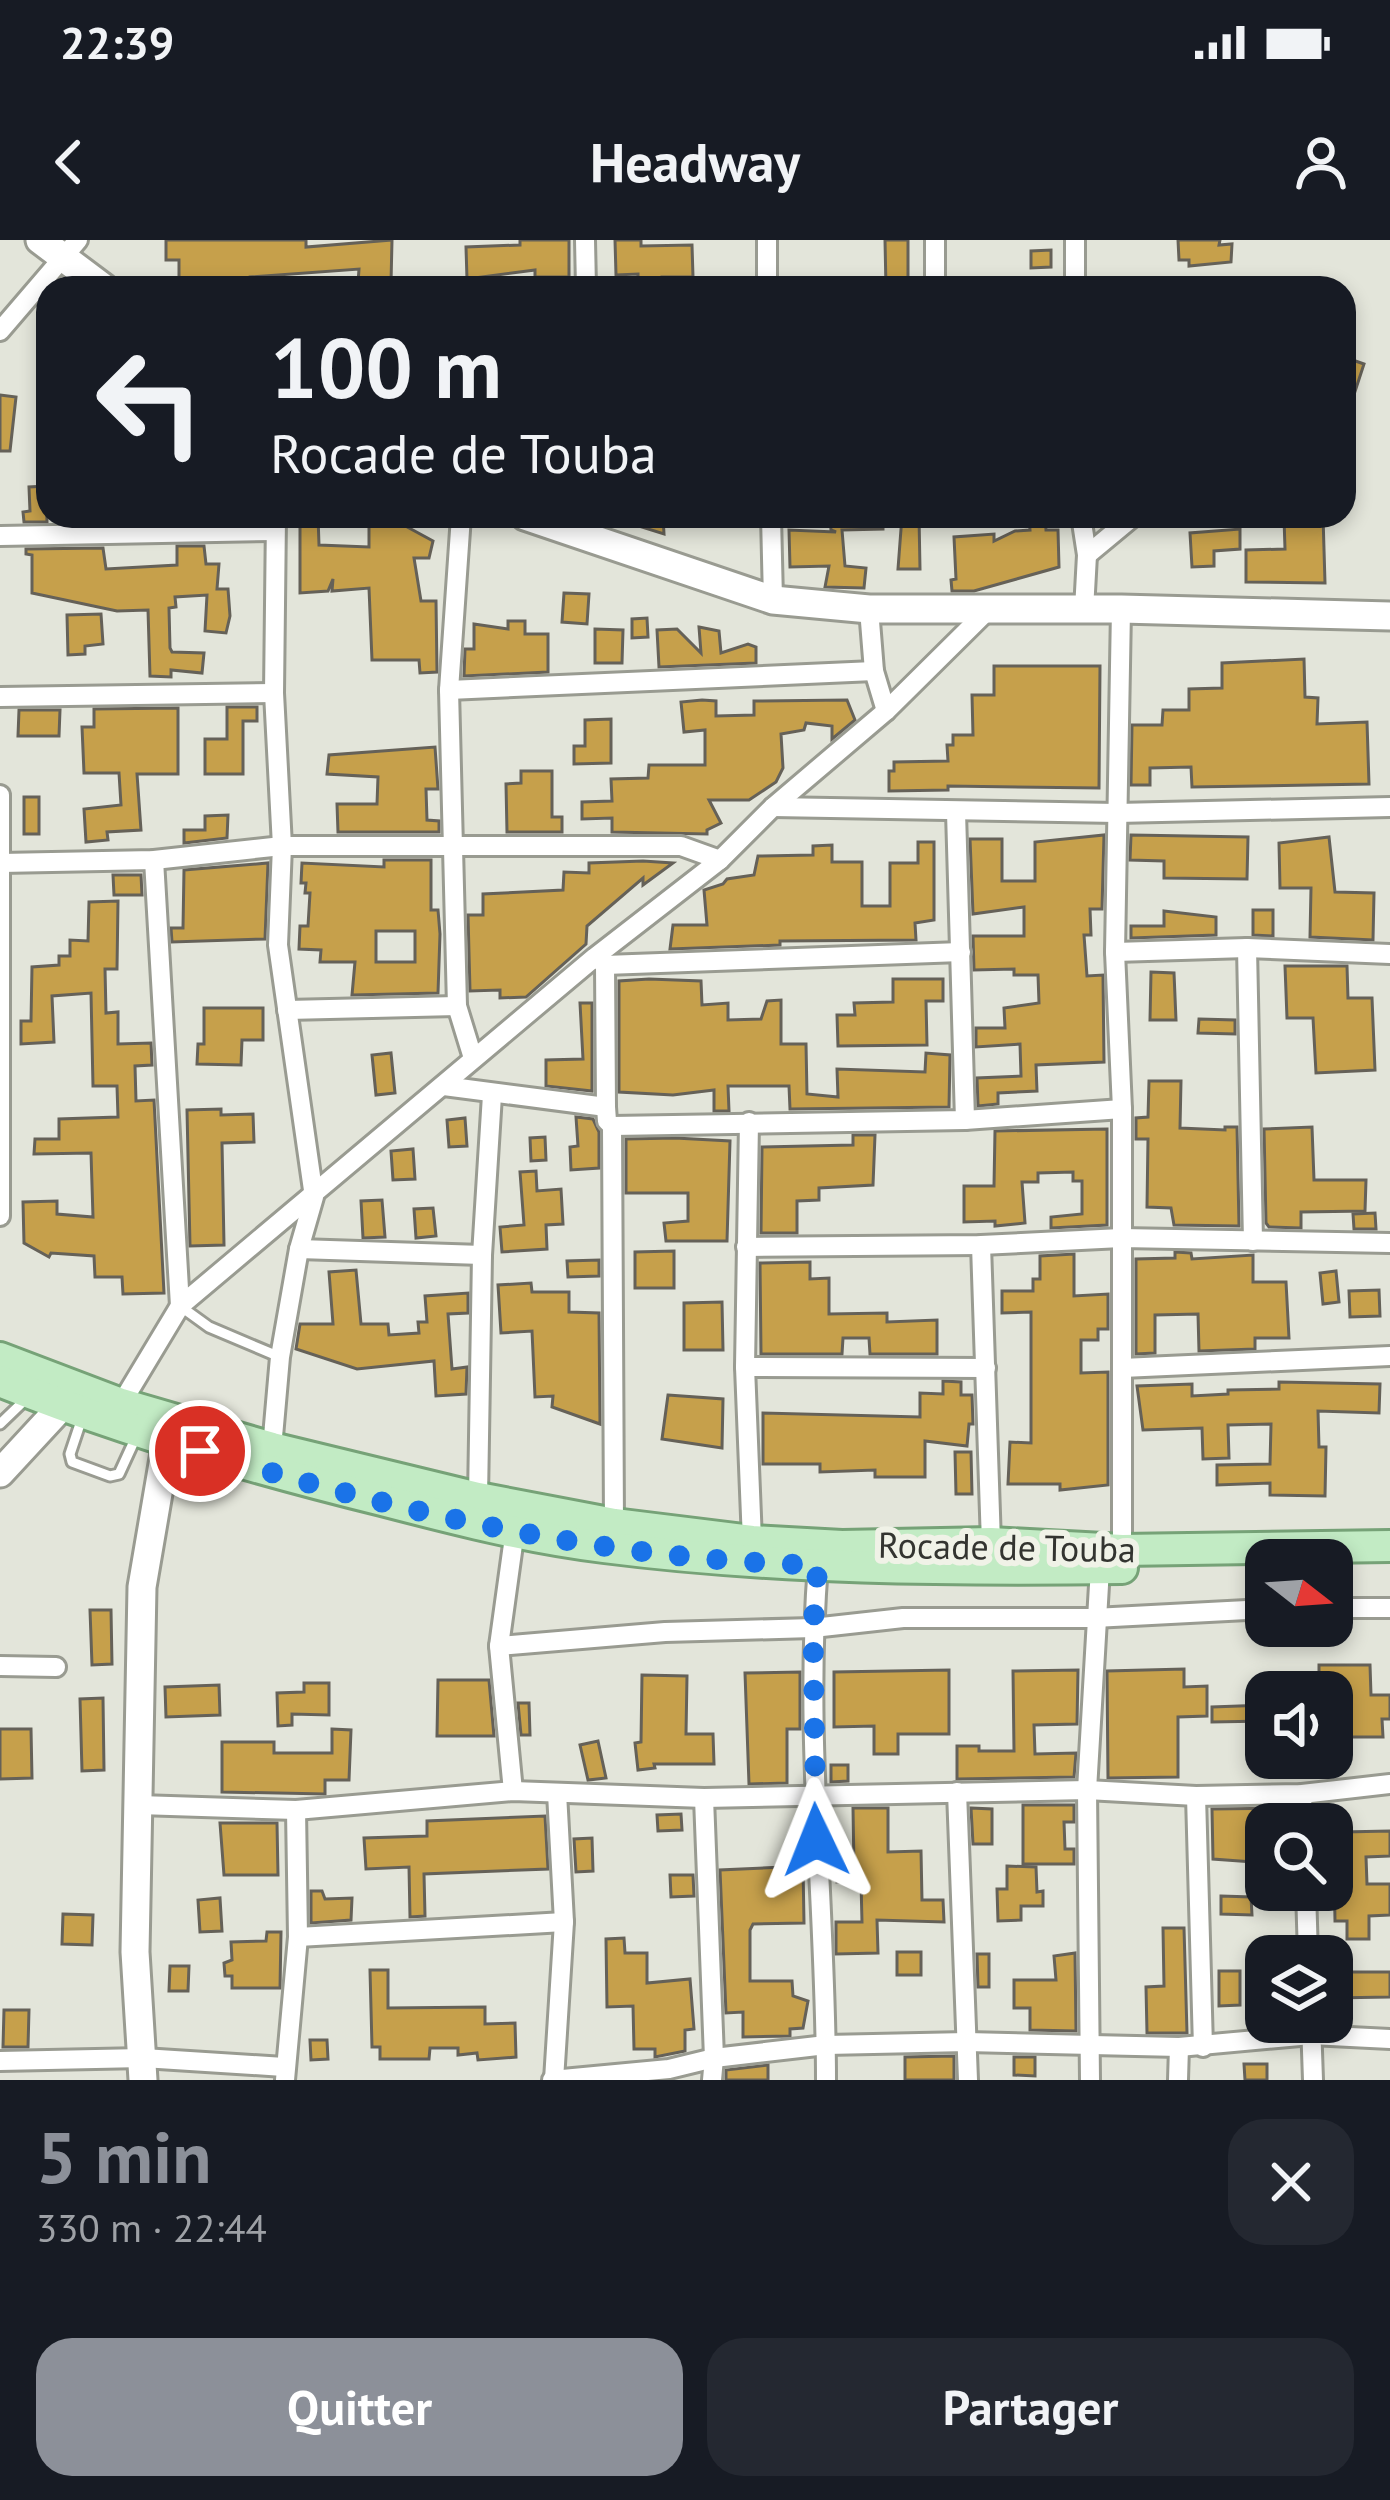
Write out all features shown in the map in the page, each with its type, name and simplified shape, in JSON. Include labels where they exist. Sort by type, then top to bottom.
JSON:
[{"type":"main road","name":"Rocade de Touba","points":[[0,1358],[75,1403],[122,1404],[158,1430],[272,1448],[478,1498],[614,1524],[752,1541],[842,1546],[991,1543],[1111,1559],[1245,1566]]},
{"type":"main road","name":"Rocade de Touba","points":[[0,1381],[158,1430],[269,1472],[600,1547],[818,1565],[1111,1559],[1390,1546]]},
{"type":"main road","points":[[1353,1567],[1390,1566]]},
{"type":"street","points":[[585,240],[586,276]]},
{"type":"street","points":[[766,240],[767,276]]},
{"type":"street","points":[[935,240],[935,276]]},
{"type":"street","points":[[1075,240],[1076,276]]},
{"type":"street","points":[[39,276],[60,246],[91,276]]},
{"type":"street","points":[[0,331],[36,280]]},
{"type":"street","points":[[0,536],[183,528]]},
{"type":"street","points":[[272,1448],[280,1357],[299,1249],[314,1197],[278,945],[282,846],[274,693],[275,528]]},
{"type":"street","points":[[460,528],[448,690],[457,1006],[473,1058]]},
{"type":"street","points":[[587,528],[773,600],[869,609],[1390,616]]},
{"type":"street","points":[[771,528],[773,600]]},
{"type":"street","points":[[1084,528],[1084,610]]},
{"type":"street","points":[[1087,555],[1119,528]]},
{"type":"street","points":[[869,609],[874,670],[886,711]]},
{"type":"street","points":[[1090,2080],[1087,1790],[1094,1618],[1111,1559],[1122,1368],[1122,1109],[1115,952],[1121,609]]},
{"type":"street","points":[[122,1404],[180,1306],[473,1058],[600,961],[720,860],[773,807],[886,711],[988,610]]},
{"type":"street","points":[[448,690],[874,670]]},
{"type":"street","points":[[0,698],[274,693]]},
{"type":"street","points":[[0,795],[0,1216]]},
{"type":"street","points":[[773,807],[1118,813],[1390,807]]},
{"type":"street","points":[[956,812],[965,1120]]},
{"type":"street","points":[[1,863],[154,860],[282,846],[681,846],[720,860]]},
{"type":"street","points":[[154,860],[180,1306]]},
{"type":"street","points":[[1115,952],[1247,948],[1390,954]]},
{"type":"street","points":[[1247,948],[1253,1241]]},
{"type":"street","points":[[600,961],[961,952]]},
{"type":"street","points":[[600,961],[609,1116],[614,1524]]},
{"type":"street","points":[[287,1010],[457,1006]]},
{"type":"street","points":[[445,1086],[609,1116],[749,1122],[965,1120],[1122,1109]]},
{"type":"street","points":[[478,1498],[482,1255],[492,1095]]},
{"type":"street","points":[[749,1122],[745,1367],[752,1541]]},
{"type":"street","points":[[746,1247],[981,1245],[1121,1238],[1390,1243]]},
{"type":"street","points":[[981,1245],[991,1543]]},
{"type":"street","points":[[299,1249],[482,1255]]},
{"type":"street","points":[[1122,1368],[1390,1356]]},
{"type":"street","points":[[745,1367],[986,1368]]},
{"type":"street","points":[[0,1473],[75,1403]]},
{"type":"street","points":[[143,2069],[135,1952],[142,1587],[158,1430]]},
{"type":"street","points":[[513,1791],[499,1646],[514,1530]]},
{"type":"street","points":[[818,1565],[813,1628],[814,1798],[826,2080]]},
{"type":"street","points":[[1353,1608],[1390,1609]]},
{"type":"street","points":[[499,1646],[664,1632],[813,1628],[903,1618],[1094,1618],[1245,1611]]},
{"type":"street","points":[[0,1666],[56,1667]]},
{"type":"street","points":[[139,1804],[296,1810],[513,1791],[704,1798],[1087,1790],[1196,1796],[1302,1794],[1390,1784]]},
{"type":"street","points":[[957,1792],[968,2080]]},
{"type":"street","points":[[557,1793],[564,1922],[553,2080],[669,2069],[714,2058],[826,2045],[967,2042],[1179,2048],[1245,2040]]},
{"type":"street","points":[[1302,1794],[1302,1803]]},
{"type":"street","points":[[1196,1796],[1203,2047]]},
{"type":"street","points":[[704,1798],[712,2080]]},
{"type":"street","points":[[0,2061],[285,2074],[298,1937],[296,1810]]},
{"type":"street","points":[[298,1937],[564,1922]]},
{"type":"street","points":[[1353,2034],[1390,2039]]},
{"type":"street","points":[[1312,2043],[1313,2080]]},
{"type":"street","points":[[1178,2080],[1179,2048]]},
{"type":"lane","points":[[180,1306],[209,1327],[280,1357]]},
{"type":"lane","points":[[0,1424],[31,1394]]},
{"type":"lane","points":[[75,1403],[72,1462],[110,1476],[118,1474],[158,1430]]},
{"type":"building","points":[[166,240],[306,240],[306,247],[392,240],[391,276],[358,276],[359,269],[179,276],[179,260],[166,260]]},
{"type":"building","points":[[520,240],[569,240],[569,276],[535,276],[535,270],[467,276],[466,247],[520,245]]},
{"type":"building","points":[[615,240],[641,240],[641,246],[692,245],[693,276],[616,275]]},
{"type":"building","points":[[885,240],[908,240],[908,276],[886,276]]},
{"type":"building","points":[[1178,240],[1232,244],[1231,262],[1189,266],[1189,260],[1179,260]]},
{"type":"building","points":[[1051,250],[1051,267],[1031,268],[1031,251]]},
{"type":"building","points":[[1356,361],[1364,364],[1356,388]]},
{"type":"building","points":[[0,395],[16,397],[10,451],[0,451]]},
{"type":"building","points":[[29,487],[36,487],[36,522],[24,522],[23,512],[30,511]]},
{"type":"building","points":[[300,528],[318,528],[319,545],[369,547],[369,528],[409,528],[433,541],[429,558],[414,558],[421,601],[436,601],[437,672],[420,673],[419,660],[372,660],[369,588],[332,591],[333,579],[328,591],[300,593]]},
{"type":"building","points":[[883,528],[842,530],[845,566],[866,568],[864,588],[825,587],[829,566],[790,567],[789,530],[836,532],[831,530]]},
{"type":"building","points":[[901,528],[919,528],[920,569],[898,569]]},
{"type":"building","points":[[1284,528],[1323,528],[1325,583],[1246,582],[1246,550],[1285,549]]},
{"type":"building","points":[[1240,529],[1240,549],[1214,551],[1214,566],[1192,567],[1190,533]]},
{"type":"building","points":[[1030,530],[1058,530],[1059,567],[974,591],[952,591],[954,537],[994,534],[994,541]]},
{"type":"building","points":[[177,546],[204,546],[206,564],[219,564],[217,589],[228,589],[226,633],[205,631],[207,595],[175,597],[176,607],[169,608],[172,652],[204,653],[202,673],[171,670],[171,677],[150,676],[148,610],[117,611],[32,593],[32,555],[26,549],[103,548],[106,569],[177,565]]},
{"type":"building","points":[[564,593],[589,594],[587,624],[562,622]]},
{"type":"building","points":[[101,614],[103,644],[85,646],[85,654],[68,655],[67,615]]},
{"type":"building","points":[[647,618],[648,637],[632,638],[632,619]]},
{"type":"building","points":[[508,621],[525,621],[525,634],[548,634],[548,672],[464,676],[465,649],[474,649],[474,624],[508,629]]},
{"type":"building","points":[[699,627],[719,631],[721,653],[748,644],[756,647],[756,663],[659,667],[657,630],[677,629],[701,653]]},
{"type":"building","points":[[595,629],[623,630],[622,663],[595,663]]},
{"type":"building","points":[[1304,659],[1305,697],[1318,698],[1317,724],[1367,722],[1369,784],[1192,787],[1191,767],[1150,768],[1150,785],[1131,785],[1132,725],[1162,725],[1163,710],[1189,710],[1189,689],[1222,688],[1222,663]]},
{"type":"building","points":[[994,666],[1100,666],[1099,788],[948,786],[948,790],[889,791],[894,762],[948,761],[947,745],[953,745],[953,735],[973,735],[972,695],[994,695]]},
{"type":"building","points":[[847,700],[855,720],[832,739],[832,726],[806,723],[804,730],[781,734],[783,768],[776,782],[749,800],[709,800],[721,823],[707,834],[612,832],[612,818],[582,819],[582,802],[612,801],[611,779],[648,778],[649,765],[705,765],[705,730],[684,732],[681,702],[716,701],[716,716],[754,715],[754,701]]},
{"type":"building","points":[[227,707],[257,707],[257,721],[243,721],[243,774],[205,774],[205,739],[227,739]]},
{"type":"building","points":[[178,708],[178,774],[137,774],[141,830],[107,832],[108,840],[86,842],[84,809],[121,805],[119,773],[84,773],[82,727],[94,727],[94,709]]},
{"type":"building","points":[[19,710],[60,710],[59,736],[18,736]]},
{"type":"building","points":[[611,719],[611,763],[574,764],[574,746],[585,746],[585,720]]},
{"type":"building","points":[[435,747],[438,789],[426,789],[427,820],[439,821],[439,832],[338,832],[337,804],[377,804],[378,777],[327,774],[329,755]]},
{"type":"building","points":[[521,771],[552,771],[552,817],[562,817],[562,832],[507,832],[506,784],[521,783]]},
{"type":"building","points":[[24,797],[39,797],[39,834],[24,834]]},
{"type":"building","points":[[228,815],[227,838],[184,843],[184,830],[205,830],[205,816]]},
{"type":"building","points":[[1104,835],[1102,909],[1090,909],[1091,935],[1084,935],[1087,976],[1103,975],[1104,1062],[1036,1065],[1037,1091],[998,1093],[998,1104],[978,1106],[977,1078],[1021,1076],[1020,1044],[976,1047],[976,1028],[1005,1028],[1004,1008],[1039,1003],[1038,975],[1014,975],[1014,969],[974,970],[973,936],[1024,936],[1024,907],[973,914],[970,839],[1002,839],[1002,881],[1035,881],[1035,842]]},
{"type":"building","points":[[1131,835],[1248,837],[1247,879],[1164,878],[1164,861],[1130,860]]},
{"type":"building","points":[[1329,837],[1335,892],[1374,893],[1373,940],[1310,937],[1311,888],[1280,888],[1279,843]]},
{"type":"building","points":[[918,842],[934,842],[934,920],[915,923],[916,940],[780,941],[780,945],[670,949],[673,925],[707,925],[704,890],[727,879],[754,875],[758,856],[813,855],[813,846],[832,845],[832,862],[862,862],[862,906],[890,906],[890,863],[918,863]]},
{"type":"building","points":[[384,860],[431,860],[431,910],[438,910],[440,934],[438,993],[352,995],[355,962],[320,962],[321,950],[299,949],[300,926],[308,926],[310,893],[305,893],[306,883],[301,883],[302,863],[384,867]],"holes":[[[376,931],[415,931],[415,962],[376,962]]]},
{"type":"building","points":[[268,863],[265,939],[172,942],[171,928],[183,928],[184,870]]},
{"type":"building","points":[[589,863],[673,863],[643,885],[643,878],[587,926],[586,944],[526,997],[500,998],[500,990],[470,991],[468,915],[483,915],[483,894],[563,890],[564,872],[589,873]]},
{"type":"building","points":[[113,875],[141,875],[142,895],[114,895]]},
{"type":"building","points":[[118,901],[117,969],[105,969],[106,1013],[118,1012],[118,1044],[151,1043],[152,1065],[135,1066],[136,1101],[154,1100],[164,1293],[123,1294],[122,1277],[95,1277],[94,1256],[51,1253],[49,1257],[24,1243],[23,1202],[57,1201],[57,1214],[93,1217],[91,1153],[34,1154],[35,1139],[59,1139],[59,1119],[118,1117],[117,1086],[93,1086],[91,993],[52,996],[54,1042],[21,1044],[21,1021],[31,1021],[32,967],[59,965],[59,956],[70,956],[70,940],[88,941],[89,902]]},
{"type":"building","points":[[1253,910],[1273,910],[1273,936],[1253,935]]},
{"type":"building","points":[[1164,911],[1216,917],[1216,935],[1131,938],[1131,926],[1164,926]]},
{"type":"building","points":[[1285,966],[1347,966],[1348,998],[1372,998],[1375,1070],[1316,1073],[1313,1018],[1287,1018]]},
{"type":"building","points":[[1151,972],[1174,973],[1176,1020],[1150,1020]]},
{"type":"building","points":[[893,979],[943,979],[943,1001],[926,1001],[927,1045],[838,1046],[837,1015],[855,1015],[854,1003],[893,1002]]},
{"type":"building","points":[[619,981],[701,981],[702,1005],[728,1003],[728,1020],[761,1019],[767,1001],[781,1000],[781,1044],[806,1044],[807,1094],[838,1097],[837,1069],[925,1072],[926,1053],[950,1055],[949,1107],[790,1109],[789,1086],[728,1086],[729,1111],[714,1111],[714,1090],[673,1095],[619,1092]]},
{"type":"building","points":[[580,1003],[592,1003],[592,1091],[546,1086],[546,1060],[583,1059]]},
{"type":"building","points":[[204,1008],[263,1008],[263,1040],[242,1040],[241,1065],[197,1064],[198,1044],[204,1044]]},
{"type":"building","points":[[1199,1019],[1235,1020],[1235,1034],[1198,1033]]},
{"type":"building","points":[[391,1053],[395,1093],[376,1095],[372,1055]]},
{"type":"building","points":[[1149,1081],[1181,1081],[1180,1128],[1237,1127],[1239,1226],[1174,1225],[1171,1208],[1147,1207],[1148,1139],[1136,1139],[1136,1118],[1148,1117]]},
{"type":"building","points":[[221,1109],[221,1115],[253,1114],[254,1142],[222,1143],[224,1245],[190,1246],[187,1110]]},
{"type":"building","points":[[576,1117],[593,1119],[599,1132],[599,1168],[571,1170],[570,1147],[578,1146]]},
{"type":"building","points":[[465,1118],[467,1146],[449,1147],[447,1120]]},
{"type":"building","points":[[1312,1127],[1314,1180],[1366,1180],[1365,1211],[1301,1212],[1301,1228],[1269,1227],[1264,1129]]},
{"type":"building","points":[[1107,1129],[1107,1225],[1051,1228],[1051,1217],[1082,1214],[1082,1181],[1073,1181],[1073,1172],[1038,1173],[1038,1182],[1022,1182],[1025,1223],[964,1222],[964,1186],[994,1186],[995,1131]]},
{"type":"building","points":[[853,1135],[875,1135],[873,1185],[819,1188],[819,1200],[797,1201],[797,1233],[761,1233],[762,1147],[853,1145]]},
{"type":"building","points":[[545,1137],[546,1160],[531,1161],[530,1138]]},
{"type":"building","points":[[626,1139],[730,1141],[727,1241],[666,1241],[664,1223],[688,1221],[688,1193],[626,1193]]},
{"type":"building","points":[[413,1149],[415,1179],[393,1180],[391,1151]]},
{"type":"building","points":[[536,1171],[537,1191],[561,1189],[563,1224],[546,1225],[547,1249],[502,1252],[500,1227],[524,1225],[520,1172]]},
{"type":"building","points":[[382,1200],[385,1237],[363,1238],[361,1201]]},
{"type":"building","points":[[433,1208],[436,1236],[416,1238],[414,1209]]},
{"type":"building","points":[[1375,1213],[1376,1229],[1354,1229],[1353,1214]]},
{"type":"building","points":[[674,1251],[674,1288],[635,1288],[635,1252]]},
{"type":"building","points":[[1175,1252],[1191,1253],[1192,1259],[1253,1255],[1253,1282],[1286,1282],[1289,1338],[1255,1338],[1255,1349],[1199,1351],[1198,1314],[1155,1315],[1155,1353],[1136,1354],[1136,1259],[1175,1258]]},
{"type":"building","points":[[1074,1254],[1074,1296],[1108,1294],[1108,1329],[1098,1329],[1098,1340],[1081,1340],[1081,1373],[1108,1372],[1108,1485],[1060,1490],[1060,1484],[1008,1484],[1010,1442],[1031,1443],[1031,1312],[1002,1313],[1002,1291],[1033,1291],[1033,1279],[1040,1279],[1040,1256]]},
{"type":"building","points":[[599,1260],[599,1276],[568,1277],[567,1261]]},
{"type":"building","points":[[810,1262],[810,1279],[829,1278],[829,1314],[887,1313],[887,1322],[937,1320],[937,1354],[870,1354],[869,1338],[843,1338],[842,1354],[761,1354],[760,1263]]},
{"type":"building","points":[[356,1270],[361,1324],[388,1324],[389,1335],[419,1333],[418,1322],[427,1322],[425,1296],[468,1293],[468,1313],[448,1314],[452,1369],[467,1367],[466,1394],[436,1396],[434,1361],[357,1369],[296,1349],[300,1324],[333,1324],[329,1272]]},
{"type":"building","points":[[1336,1271],[1339,1302],[1323,1304],[1320,1273]]},
{"type":"building","points":[[531,1283],[532,1292],[569,1292],[569,1312],[599,1313],[600,1424],[552,1407],[553,1396],[535,1397],[532,1331],[501,1333],[498,1285]]},
{"type":"building","points":[[1379,1290],[1380,1316],[1350,1317],[1349,1291]]},
{"type":"building","points":[[722,1302],[723,1350],[684,1350],[684,1303]]},
{"type":"building","points":[[943,1381],[961,1382],[961,1395],[972,1395],[973,1424],[969,1424],[967,1446],[925,1441],[925,1477],[875,1477],[875,1470],[820,1472],[820,1464],[763,1464],[763,1413],[920,1417],[920,1393],[943,1394]]},
{"type":"building","points":[[1279,1382],[1380,1384],[1379,1413],[1318,1411],[1319,1447],[1326,1447],[1325,1496],[1270,1495],[1270,1483],[1217,1485],[1217,1465],[1270,1464],[1271,1424],[1228,1425],[1229,1458],[1203,1459],[1202,1428],[1143,1430],[1137,1386],[1192,1384],[1192,1396],[1279,1389]]},
{"type":"building","points":[[668,1395],[723,1399],[722,1448],[662,1439]]},
{"type":"building","points":[[955,1452],[971,1452],[972,1494],[956,1494]]},
{"type":"building","points":[[90,1610],[111,1610],[112,1664],[92,1665]]},
{"type":"building","points":[[1319,1665],[1370,1665],[1371,1695],[1390,1695],[1390,1719],[1382,1719],[1383,1737],[1353,1737],[1353,1671],[1319,1671]]},
{"type":"building","points":[[1184,1669],[1184,1687],[1207,1686],[1207,1716],[1178,1717],[1178,1777],[1108,1778],[1107,1671]]},
{"type":"building","points":[[949,1670],[949,1734],[898,1734],[898,1754],[874,1754],[874,1726],[834,1727],[834,1672]]},
{"type":"building","points":[[1078,1670],[1077,1724],[1034,1725],[1035,1754],[1076,1753],[1074,1777],[957,1779],[957,1746],[1014,1751],[1013,1671]]},
{"type":"building","points":[[800,1672],[800,1729],[787,1729],[787,1783],[749,1784],[745,1673]]},
{"type":"building","points":[[642,1675],[687,1676],[686,1734],[713,1734],[714,1764],[654,1764],[655,1768],[638,1770],[635,1743],[641,1742]]},
{"type":"building","points":[[438,1680],[489,1680],[494,1736],[437,1736]]},
{"type":"building","points":[[304,1683],[329,1683],[329,1715],[292,1714],[292,1725],[278,1726],[277,1693],[304,1692]]},
{"type":"building","points":[[219,1685],[220,1715],[166,1717],[165,1687]]},
{"type":"building","points":[[103,1698],[104,1770],[82,1771],[80,1699]]},
{"type":"building","points":[[518,1703],[529,1703],[530,1735],[521,1735]]},
{"type":"building","points":[[1245,1706],[1245,1721],[1212,1722],[1212,1707]]},
{"type":"building","points":[[0,1729],[31,1729],[32,1778],[0,1779]]},
{"type":"building","points":[[332,1729],[351,1730],[349,1780],[325,1780],[325,1794],[222,1792],[222,1742],[274,1742],[274,1753],[332,1753]]},
{"type":"building","points":[[598,1741],[606,1778],[588,1780],[580,1745]]},
{"type":"building","points":[[831,1765],[848,1765],[848,1781],[831,1782]]},
{"type":"building","points":[[1023,1805],[1074,1805],[1074,1822],[1064,1822],[1065,1849],[1074,1849],[1074,1864],[1023,1864]]},
{"type":"building","points":[[853,1808],[888,1808],[888,1852],[921,1851],[922,1900],[943,1900],[944,1922],[877,1920],[878,1953],[836,1954],[836,1922],[862,1922],[861,1882],[837,1882],[837,1869],[854,1868]]},
{"type":"building","points":[[971,1808],[992,1809],[992,1844],[973,1844]]},
{"type":"building","points":[[1212,1809],[1245,1809],[1245,1861],[1213,1859]]},
{"type":"building","points":[[681,1814],[682,1830],[658,1831],[657,1815]]},
{"type":"building","points":[[545,1816],[548,1869],[424,1874],[425,1916],[410,1917],[409,1867],[366,1869],[364,1838],[427,1836],[427,1821]]},
{"type":"building","points":[[220,1823],[277,1823],[278,1875],[224,1875]]},
{"type":"building","points":[[1390,1831],[1390,1856],[1366,1857],[1367,1884],[1390,1884],[1390,1915],[1369,1916],[1369,1939],[1353,1939],[1347,1935],[1347,1921],[1335,1921],[1335,1911],[1353,1911],[1353,1832]]},
{"type":"building","points":[[592,1838],[593,1871],[576,1872],[574,1839]]},
{"type":"building","points":[[803,1866],[804,1923],[753,1924],[750,1981],[792,1981],[793,1996],[808,2001],[803,2028],[790,2029],[790,2036],[743,2037],[743,2012],[726,2013],[720,1870]]},
{"type":"building","points":[[1007,1866],[1036,1867],[1037,1892],[1043,1891],[1043,1906],[1021,1906],[1021,1920],[998,1921],[997,1889],[1007,1889]]},
{"type":"building","points":[[670,1875],[693,1875],[694,1896],[671,1897]]},
{"type":"building","points":[[311,1891],[322,1891],[325,1899],[352,1898],[351,1920],[311,1923]]},
{"type":"building","points":[[1221,1896],[1245,1897],[1245,1911],[1252,1915],[1221,1914]]},
{"type":"building","points":[[220,1898],[222,1931],[200,1932],[198,1900]]},
{"type":"building","points":[[63,1914],[93,1915],[92,1945],[62,1944]]},
{"type":"building","points":[[1163,1928],[1184,1928],[1187,2033],[1147,2033],[1146,1987],[1164,1986]]},
{"type":"building","points":[[267,1932],[281,1932],[280,1988],[232,1988],[232,1976],[225,1976],[224,1963],[232,1960],[231,1942],[266,1941]]},
{"type":"building","points":[[624,1938],[625,1953],[647,1953],[647,1983],[690,1979],[694,2029],[685,2030],[685,2051],[655,2057],[655,2049],[634,2049],[633,2006],[607,2007],[606,1939]]},
{"type":"building","points":[[897,1952],[921,1952],[921,1975],[897,1975]]},
{"type":"building","points":[[1075,1953],[1076,2031],[1030,2030],[1030,2008],[1014,2008],[1014,1980],[1056,1980],[1054,1956]]},
{"type":"building","points":[[977,1954],[989,1954],[989,1987],[978,1987]]},
{"type":"building","points":[[170,1966],[189,1966],[188,1991],[169,1991]]},
{"type":"building","points":[[370,1970],[388,1970],[388,2008],[485,2007],[485,2024],[515,2023],[516,2057],[478,2060],[477,2053],[458,2055],[458,2048],[430,2048],[429,2059],[380,2059],[380,2047],[372,2047]]},
{"type":"building","points":[[1219,1971],[1240,1971],[1240,2005],[1219,2006]]},
{"type":"building","points":[[1353,1972],[1390,1972],[1390,1997],[1353,1998]]},
{"type":"building","points":[[4,2010],[29,2010],[28,2047],[3,2047]]},
{"type":"building","points":[[310,2040],[327,2040],[328,2059],[311,2060]]},
{"type":"building","points":[[954,2056],[954,2080],[905,2080],[905,2057]]},
{"type":"building","points":[[1014,2057],[1035,2057],[1035,2076],[1014,2075]]},
{"type":"building","points":[[1244,2064],[1267,2064],[1267,2080],[1245,2080]]},
{"type":"building","points":[[768,2065],[768,2080],[726,2080],[726,2070]]},
{"type":"route","points":[[200,1451],[460,1520],[600,1547],[818,1565],[813,1628],[816,1840]]}]
